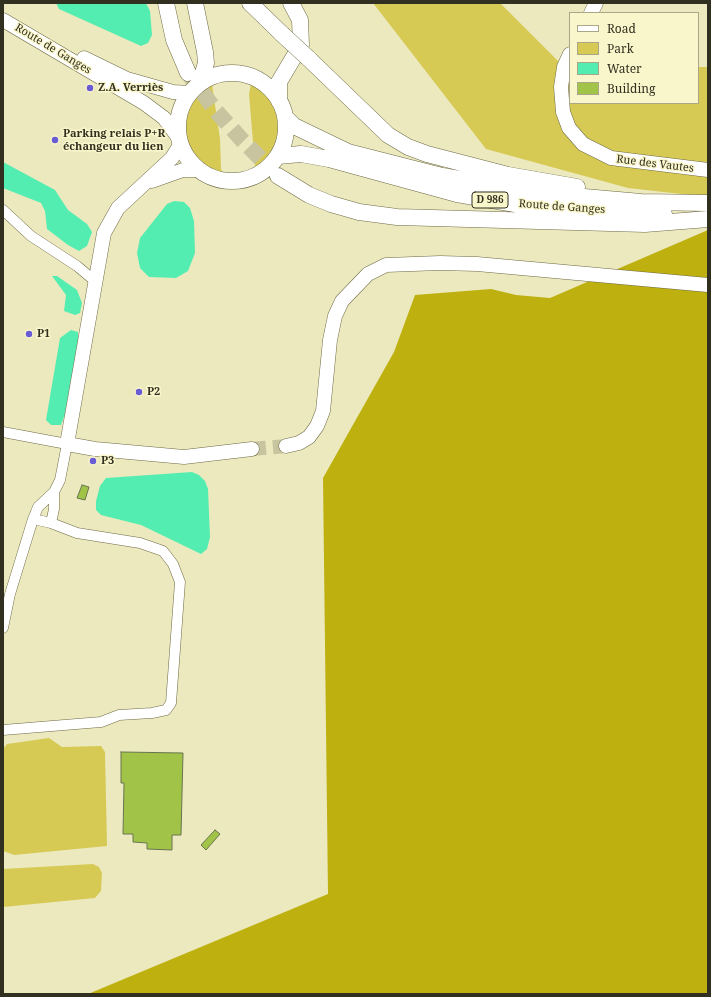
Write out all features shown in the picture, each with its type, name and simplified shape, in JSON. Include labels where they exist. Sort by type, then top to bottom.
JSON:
[{"type":"main road","points":[[166,3],[174,40],[192,83]]},
{"type":"main road","points":[[192,83],[221,74],[244,74],[258,79],[270,88],[279,101],[286,118],[285,138],[278,156],[264,171],[244,180],[221,181],[197,170],[187,159],[179,141],[177,121],[181,106],[192,83],[206,63],[195,3]]},
{"type":"main road","points":[[250,3],[388,135],[408,147],[427,154],[508,175],[583,188],[641,202]]},
{"type":"main road","points":[[279,101],[280,82],[300,45],[300,20],[291,3]]},
{"type":"main road","name":"Route de Ganges","points":[[286,118],[294,126],[348,152],[442,176],[539,193],[641,202],[708,203]]},
{"type":"main road","name":"Route de Ganges","points":[[278,156],[301,154],[329,159],[457,194],[521,205],[708,218]]},
{"type":"main road","points":[[278,176],[309,195],[331,204],[360,212],[397,217],[645,224],[708,218]]},
{"type":"street","points":[[592,12],[596,3]]},
{"type":"street","name":"Route de Ganges","points":[[3,11],[74,52],[127,79],[173,92],[192,83]]},
{"type":"street","name":"Route de Ganges","points":[[3,20],[144,103],[164,118],[179,141]]},
{"type":"street","name":"Rue des Vautes","points":[[569,56],[564,67],[561,87],[563,112],[568,128],[583,144],[611,158],[708,170]]},
{"type":"street","points":[[3,628],[10,594],[33,519],[38,507],[54,492],[60,480],[104,233],[118,208],[172,158],[179,141]]},
{"type":"street","points":[[145,184],[183,170],[197,170]]},
{"type":"street","points":[[3,210],[31,236],[77,266],[95,281]]},
{"type":"street","points":[[286,446],[299,443],[309,438],[317,426],[323,411],[330,340],[335,316],[342,301],[368,274],[386,265],[440,263],[477,264],[708,285]]},
{"type":"street","points":[[3,432],[95,449],[184,457],[252,450]]},
{"type":"street","points":[[51,523],[54,509],[54,492]]},
{"type":"street","points":[[3,730],[102,722],[118,715],[152,713],[166,710],[171,703],[180,582],[173,564],[163,551],[140,543],[77,533],[51,523],[33,519]]},
{"type":"green space","points":[[373,3],[500,3],[564,67],[569,67],[569,104],[699,104],[699,67],[708,67],[708,197],[628,188],[486,149]]},
{"type":"green space","points":[[212,84],[220,139],[221,169],[223,173],[210,169],[200,163],[187,146],[184,135],[184,119],[189,102],[203,88]]},
{"type":"green space","points":[[251,84],[266,94],[271,101],[277,113],[278,131],[274,147],[267,158],[255,167],[249,94]]},
{"type":"green space","points":[[49,738],[62,747],[101,746],[105,752],[107,846],[14,855],[3,851],[3,749],[7,744]]},
{"type":"green space","points":[[93,864],[99,867],[102,873],[101,891],[95,898],[3,907],[3,869]]},
{"type":"shaded area","points":[[708,230],[708,994],[88,994],[328,894],[323,478],[394,352],[415,295],[491,289],[516,295],[550,298]]},
{"type":"water","points":[[56,3],[146,3],[150,11],[152,35],[148,43],[141,46],[59,9]]},
{"type":"water","points":[[3,162],[55,190],[68,210],[87,224],[92,232],[87,246],[79,251],[68,245],[47,229],[45,211],[41,203],[3,188]]},
{"type":"water","points":[[174,201],[184,202],[190,208],[194,221],[195,253],[188,271],[176,278],[149,277],[140,268],[137,253],[140,238],[167,204]]},
{"type":"water","points":[[52,276],[57,276],[77,290],[82,303],[80,313],[75,315],[64,311],[66,295]]},
{"type":"water","points":[[71,330],[78,332],[78,345],[65,414],[61,425],[51,425],[46,420],[60,338]]},
{"type":"water","points":[[192,472],[199,475],[205,481],[208,489],[210,537],[207,549],[201,554],[141,525],[101,515],[96,510],[96,501],[100,486],[106,478]]},
{"type":"building","points":[[82,485],[89,487],[85,500],[77,498]]},
{"type":"building","points":[[121,752],[183,753],[181,835],[172,835],[172,850],[147,849],[147,843],[133,842],[133,834],[123,834],[124,783],[121,783]]},
{"type":"building","points":[[215,830],[220,834],[206,850],[201,845]]},
{"type":"tunnel","points":[[188,73],[216,111],[242,140],[278,176]]},
{"type":"tunnel","points":[[252,449],[286,446]]},
{"type":"place","name":"Z.A. Verriès","points":[[90,88]]},
{"type":"place","name":"Parking relais P+R échangeur du lien","points":[[55,140]]},
{"type":"place","name":"P1","points":[[29,334]]},
{"type":"place","name":"P2","points":[[139,392]]},
{"type":"place","name":"P3","points":[[93,461]]}]
